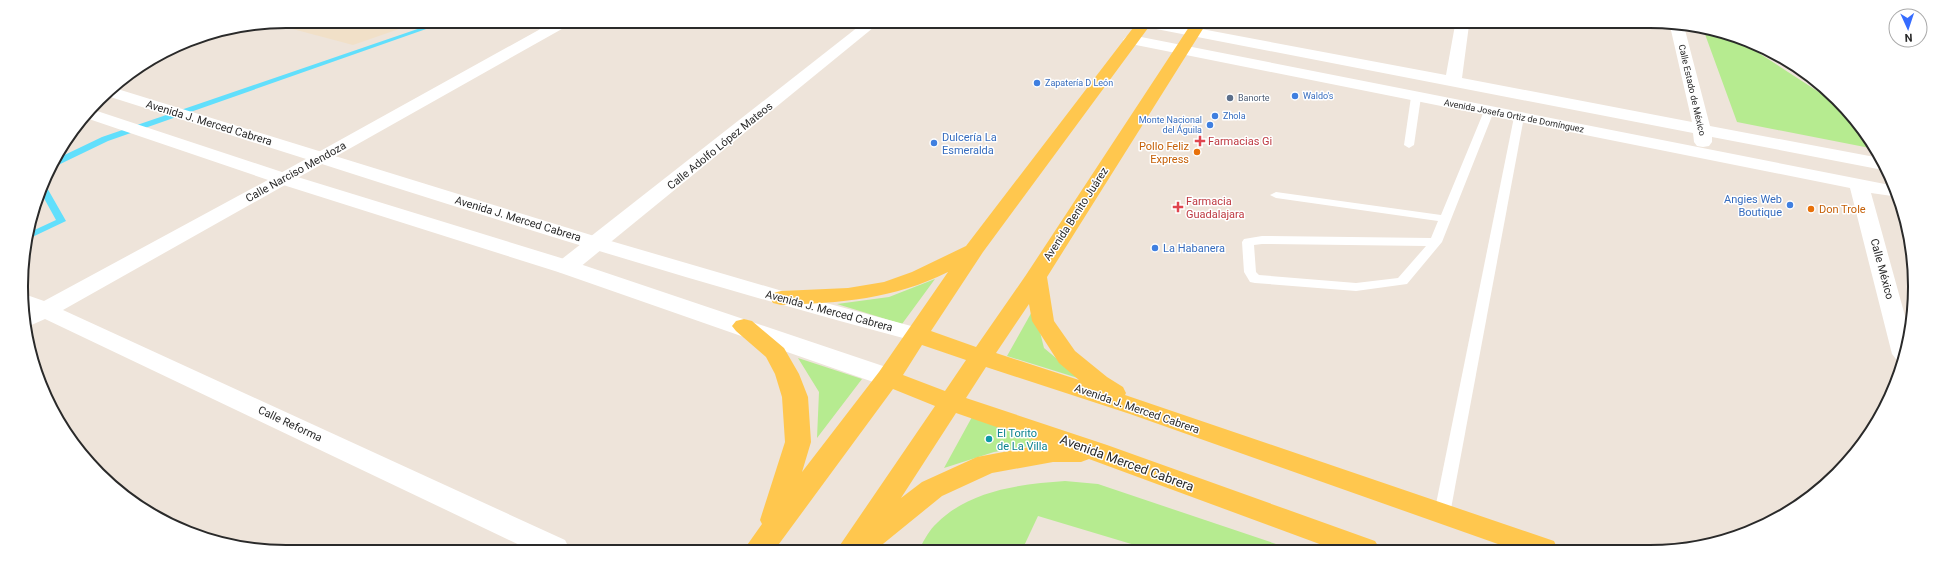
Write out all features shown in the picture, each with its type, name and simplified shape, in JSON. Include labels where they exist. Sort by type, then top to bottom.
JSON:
[{"type":"main road","points":[[765,541],[888,378],[974,249],[1141,28]]},
{"type":"main road","name":"Avenida Benito Juárez","points":[[855,545],[950,402],[1036,277],[1181,50],[1197,28]]},
{"type":"main road","points":[[781,298],[831,297],[888,288],[935,270],[974,249]]},
{"type":"main road","points":[[1036,277],[1043,321],[1067,357],[1098,383],[1139,408]]},
{"type":"main road","points":[[744,326],[776,353],[788,374],[795,397],[798,442],[765,541]]},
{"type":"main road","name":"Avenida J. Merced Cabrera","points":[[918,335],[1139,408],[1530,545]]},
{"type":"main road","name":"Avenida Merced Cabrera","points":[[888,378],[950,402],[1098,452],[1354,545]]},
{"type":"main road","points":[[862,545],[932,489],[986,464],[1053,452],[1098,452]]},
{"type":"street","name":"Calle Narciso Mendoza","points":[[32,310],[284,179],[553,28]]},
{"type":"street","name":"Calle Adolfo López Mateos","points":[[566,267],[597,244],[866,28]]},
{"type":"street","points":[[1197,28],[1453,82],[1876,163]]},
{"type":"street","points":[[1453,82],[1462,28]]},
{"type":"street","name":"Calle Estado de México","points":[[1678,30],[1702,129],[1703,154]]},
{"type":"street","name":"Avenida Josefa Ortiz de Domínguez","points":[[1131,40],[1889,190]]},
{"type":"street","name":"Avenida J. Merced Cabrera","points":[[115,93],[597,244],[781,298],[918,335]]},
{"type":"street","points":[[136,130],[175,113]]},
{"type":"street","points":[[93,115],[284,179],[566,267],[744,326],[888,378]]},
{"type":"street","name":"Calle México","points":[[1859,184],[1901,344]]},
{"type":"street","name":"Calle Reforma","points":[[32,310],[548,545]]},
{"type":"lane","points":[[1409,145],[1416,97]]},
{"type":"lane","points":[[1436,242],[1262,240],[1248,242],[1250,272],[1255,279],[1356,287],[1402,281],[1436,242],[1489,111]]},
{"type":"lane","points":[[1442,514],[1519,117]]},
{"type":"lane","points":[[1276,195],[1446,219]]},
{"type":"shaded area","points":[[289,28],[402,28],[353,45]]},
{"type":"green space","points":[[1705,34],[1733,42],[1757,52],[1822,94],[1855,129],[1867,147],[1737,122]]},
{"type":"green space","points":[[935,279],[902,324],[837,304],[889,297]]},
{"type":"green space","points":[[1034,308],[1044,348],[1081,379],[1007,356]]},
{"type":"green space","points":[[798,358],[862,379],[817,438],[819,392]]},
{"type":"green space","points":[[972,417],[1048,443],[994,452],[944,468]]},
{"type":"green space","points":[[1065,481],[1098,484],[1279,545],[1135,545],[1038,516],[1024,545],[922,545],[934,525],[950,512],[965,503],[980,496],[997,491],[1031,484]]},
{"type":"waterway","points":[[61,160],[105,139],[426,28]]},
{"type":"waterway","points":[[34,234],[61,221],[46,193]]},
{"type":"place","name":"Zapatería D León","points":[[1037,83]]},
{"type":"place","name":"Waldo's","points":[[1295,96]]},
{"type":"place","name":"Banorte","points":[[1230,98]]},
{"type":"place","name":"Zhola","points":[[1215,116]]},
{"type":"place","name":"Monte Nacional del Águila","points":[[1210,125]]},
{"type":"place","name":"Farmacias Gi","points":[[1200,141]]},
{"type":"place","name":"Dulcería La Esmeralda","points":[[934,143]]},
{"type":"place","name":"Pollo Feliz Express","points":[[1197,152]]},
{"type":"place","name":"Angies Web Boutique","points":[[1790,205]]},
{"type":"place","name":"Farmacia Guadalajara","points":[[1178,207]]},
{"type":"place","name":"Don Trole","points":[[1811,209]]},
{"type":"place","name":"La Habanera","points":[[1155,248]]},
{"type":"place","name":"El Torito de La Villa","points":[[989,439]]}]
